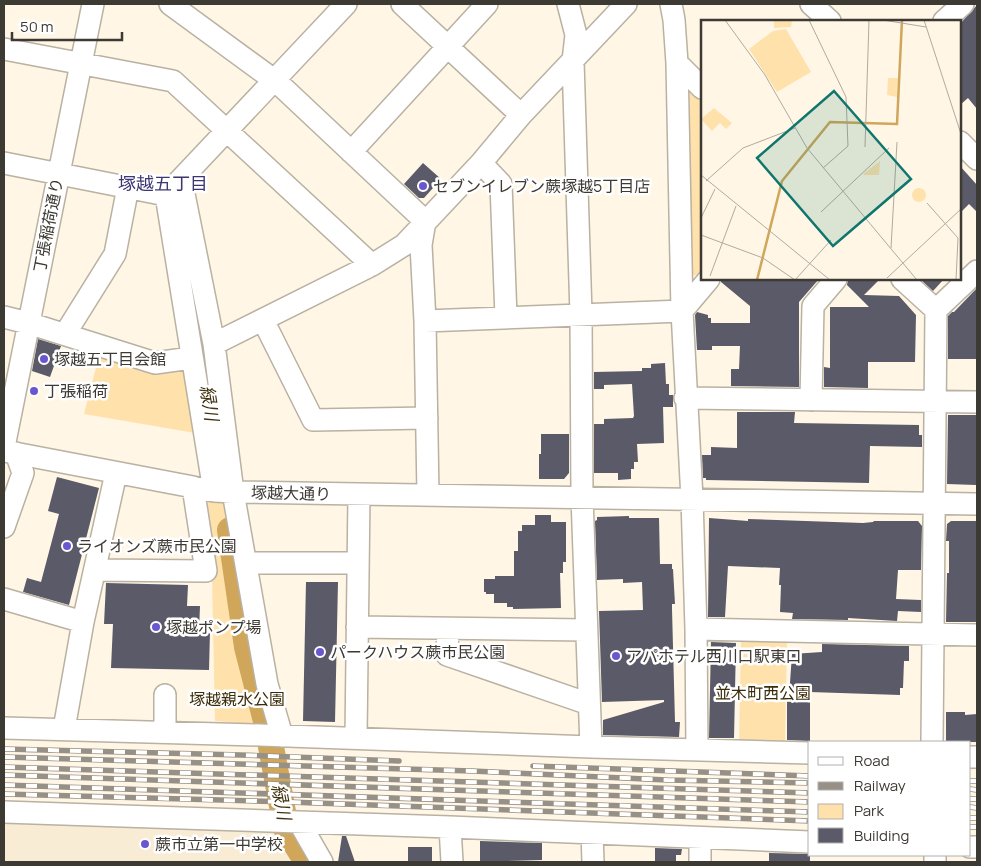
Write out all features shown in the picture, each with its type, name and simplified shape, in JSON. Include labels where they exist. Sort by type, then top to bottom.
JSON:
[{"type":"street","name":"丁張稲荷通り","points":[[6,462],[28,323],[93,4]]},
{"type":"street","points":[[170,4],[280,85],[425,221]]},
{"type":"street","points":[[281,736],[267,684],[246,563],[223,492],[191,358],[178,188],[229,134],[280,85],[346,4]]},
{"type":"street","points":[[402,4],[521,115]]},
{"type":"street","points":[[350,152],[486,4]]},
{"type":"street","points":[[568,4],[576,35],[573,60],[581,314],[582,497],[591,747]]},
{"type":"street","points":[[214,344],[372,265],[404,246],[425,221],[481,163],[521,115],[626,4]]},
{"type":"street","points":[[671,4],[677,63],[682,311],[685,398],[692,499],[696,629],[697,750]]},
{"type":"street","points":[[811,4],[829,20]]},
{"type":"street","points":[[945,20],[963,4]]},
{"type":"street","points":[[4,48],[172,81],[372,265]]},
{"type":"street","points":[[677,63],[701,87]]},
{"type":"street","points":[[961,143],[977,159]]},
{"type":"street","points":[[4,163],[128,187],[178,188]]},
{"type":"street","points":[[481,163],[501,184],[506,317]]},
{"type":"street","points":[[65,334],[116,254],[128,187]]},
{"type":"street","points":[[178,188],[214,344],[223,492]]},
{"type":"street","points":[[425,221],[421,245],[425,321],[428,495]]},
{"type":"street","points":[[932,741],[936,310],[977,271]]},
{"type":"street","points":[[425,321],[682,311],[708,280]]},
{"type":"street","points":[[811,400],[813,306],[835,280]]},
{"type":"street","points":[[903,280],[936,310]]},
{"type":"street","points":[[4,317],[65,334],[155,363],[191,358]]},
{"type":"street","points":[[263,320],[313,420],[427,418]]},
{"type":"street","points":[[685,398],[977,402]]},
{"type":"street","points":[[4,527],[23,473],[6,462]]},
{"type":"street","name":"塚越大通り","points":[[6,462],[116,473],[223,492],[977,504]]},
{"type":"street","points":[[64,729],[83,622],[116,473]]},
{"type":"street","points":[[95,570],[206,571],[192,487]]},
{"type":"street","points":[[356,738],[359,494]]},
{"type":"street","points":[[246,563],[358,563]]},
{"type":"street","points":[[4,599],[83,622]]},
{"type":"street","points":[[357,627],[586,630]]},
{"type":"street","points":[[448,629],[447,656],[589,704]]},
{"type":"street","points":[[696,629],[977,635]]},
{"type":"street","points":[[165,695],[165,732]]},
{"type":"street","points":[[4,728],[808,753]]},
{"type":"street","points":[[4,812],[450,827],[808,842]]},
{"type":"street","points":[[298,822],[322,862]]},
{"type":"street","points":[[450,827],[452,862]]},
{"type":"street","points":[[592,833],[593,862]]},
{"type":"street","points":[[700,838],[700,862]]},
{"type":"shaded area","name":"蕨市立第一中学校","points":[[4,818],[276,827],[298,862],[4,862]]},
{"type":"green space","points":[[697,92],[701,95],[701,278],[689,273],[687,95]]},
{"type":"green space","points":[[100,352],[188,361],[201,434],[84,414]]},
{"type":"green space","name":"塚越親水公園","points":[[202,497],[226,501],[247,647],[267,725],[215,721],[212,576]]},
{"type":"green space","name":"並木町西公園","points":[[741,641],[787,641],[785,746],[739,745]]},
{"type":"building","points":[[977,5],[977,109],[968,98],[961,104],[961,23]]},
{"type":"building","points":[[423,163],[441,179],[424,198],[419,198],[404,184]]},
{"type":"building","points":[[961,167],[977,185],[977,212],[969,204],[961,212]]},
{"type":"building","points":[[721,280],[818,280],[799,302],[799,387],[731,386],[731,369],[739,369],[740,346],[712,346],[712,350],[697,350],[695,315],[697,312],[708,315],[708,318],[711,318],[711,323],[750,323],[750,306]]},
{"type":"building","points":[[848,280],[879,280],[864,295],[899,296],[916,315],[915,362],[868,362],[868,388],[824,387],[824,367],[830,368],[830,307],[869,307],[847,285]]},
{"type":"building","points":[[921,280],[943,280],[933,291]]},
{"type":"building","points":[[977,288],[977,359],[948,359],[948,316]]},
{"type":"building","name":"塚越五丁目会館","points":[[38,339],[61,346],[50,377],[32,371]]},
{"type":"building","points":[[665,363],[666,384],[669,384],[669,395],[673,395],[673,407],[663,407],[664,443],[637,444],[638,462],[634,462],[634,469],[631,469],[631,479],[618,480],[618,473],[594,473],[594,424],[604,424],[604,419],[633,418],[634,416],[632,384],[604,385],[604,389],[594,389],[594,372],[642,371],[642,368],[651,368],[651,364]]},
{"type":"building","points":[[737,412],[795,412],[794,423],[919,425],[919,435],[922,435],[922,447],[870,446],[869,483],[706,480],[706,478],[703,478],[702,455],[711,455],[711,447],[737,448]]},
{"type":"building","points":[[948,415],[977,415],[976,485],[947,484]]},
{"type":"building","points":[[541,434],[569,434],[569,473],[564,479],[539,479]]},
{"type":"building","name":"ライオンズ蕨市民公園","points":[[57,477],[99,488],[69,605],[23,592],[27,578],[41,582],[59,514],[48,511]]},
{"type":"building","points":[[535,515],[551,515],[551,522],[566,522],[566,562],[563,562],[563,573],[560,573],[561,608],[513,609],[513,607],[507,607],[507,603],[494,603],[494,594],[486,594],[484,592],[484,579],[495,579],[495,576],[514,576],[514,551],[518,551],[518,531],[522,531],[522,525],[535,525]]},
{"type":"building","points":[[629,516],[629,518],[659,518],[660,564],[672,564],[675,604],[672,604],[672,609],[675,722],[680,722],[679,737],[603,735],[603,720],[664,702],[664,700],[602,702],[599,611],[643,610],[642,582],[623,583],[623,579],[597,580],[595,521],[597,517]]},
{"type":"building","points":[[709,518],[748,521],[748,519],[863,523],[874,521],[918,521],[922,526],[921,570],[898,570],[896,599],[921,600],[921,612],[898,611],[897,621],[848,618],[848,620],[792,619],[793,613],[780,612],[780,568],[728,566],[725,617],[708,617]]},
{"type":"building","points":[[951,521],[977,521],[977,622],[946,622],[949,541],[946,541],[947,524]]},
{"type":"building","name":"パークハウス蕨市民公園","points":[[306,582],[338,582],[335,722],[303,721]]},
{"type":"building","name":"塚越ポンプ場","points":[[106,583],[188,585],[187,606],[200,606],[199,631],[210,631],[209,670],[111,668],[113,624],[104,624]]},
{"type":"building","points":[[711,642],[736,643],[734,738],[709,738]]},
{"type":"building","points":[[822,644],[909,646],[909,661],[904,661],[903,688],[900,688],[900,695],[810,692],[810,741],[787,740],[787,697],[789,697],[792,654],[822,652]]},
{"type":"building","points":[[946,712],[965,712],[965,715],[977,714],[977,742],[946,741]]},
{"type":"building","points":[[342,836],[346,836],[355,862],[338,862]]},
{"type":"building","points":[[480,841],[542,843],[542,860],[480,862]]},
{"type":"building","points":[[408,847],[432,847],[432,862],[408,862]]},
{"type":"building","points":[[655,848],[682,849],[681,855],[676,855],[676,862],[655,862]]},
{"type":"building","points":[[769,853],[808,854],[810,856],[810,861],[769,862]]},
{"type":"waterway","name":"緑川","points":[[230,530],[247,647],[267,725],[286,828],[307,862]]},
{"type":"railway","points":[[4,749],[399,761]]},
{"type":"railway","points":[[4,757],[472,771],[667,780],[808,783]]},
{"type":"railway","points":[[533,766],[808,776]]},
{"type":"railway","points":[[4,767],[808,793]]},
{"type":"railway","points":[[4,775],[808,802]]},
{"type":"railway","points":[[971,781],[977,781]]},
{"type":"railway","points":[[4,785],[808,812]]},
{"type":"railway","points":[[971,789],[977,790]]},
{"type":"railway","points":[[4,794],[288,802],[808,821]]},
{"type":"railway","points":[[971,799],[977,799]]},
{"type":"railway","points":[[971,807],[977,808]]},
{"type":"railway","points":[[971,818],[977,818]]},
{"type":"railway","points":[[971,827],[977,827]]},
{"type":"place","name":"セブンイレブン蕨塚越5丁目店","points":[[423,186]]},
{"type":"place","name":"塚越五丁目会館","points":[[44,359]]},
{"type":"place","name":"丁張稲荷","points":[[34,391]]},
{"type":"place","name":"ライオンズ蕨市民公園","points":[[67,546]]},
{"type":"place","name":"塚越ポンプ場","points":[[156,627]]},
{"type":"place","name":"パークハウス蕨市民公園","points":[[320,652]]},
{"type":"place","name":"アパホテル西川口駅東口","points":[[616,656]]},
{"type":"place","name":"蕨市立第一中学校","points":[[145,844]]},
{"type":"district","name":"塚越五丁目","points":[[163,184]]}]
